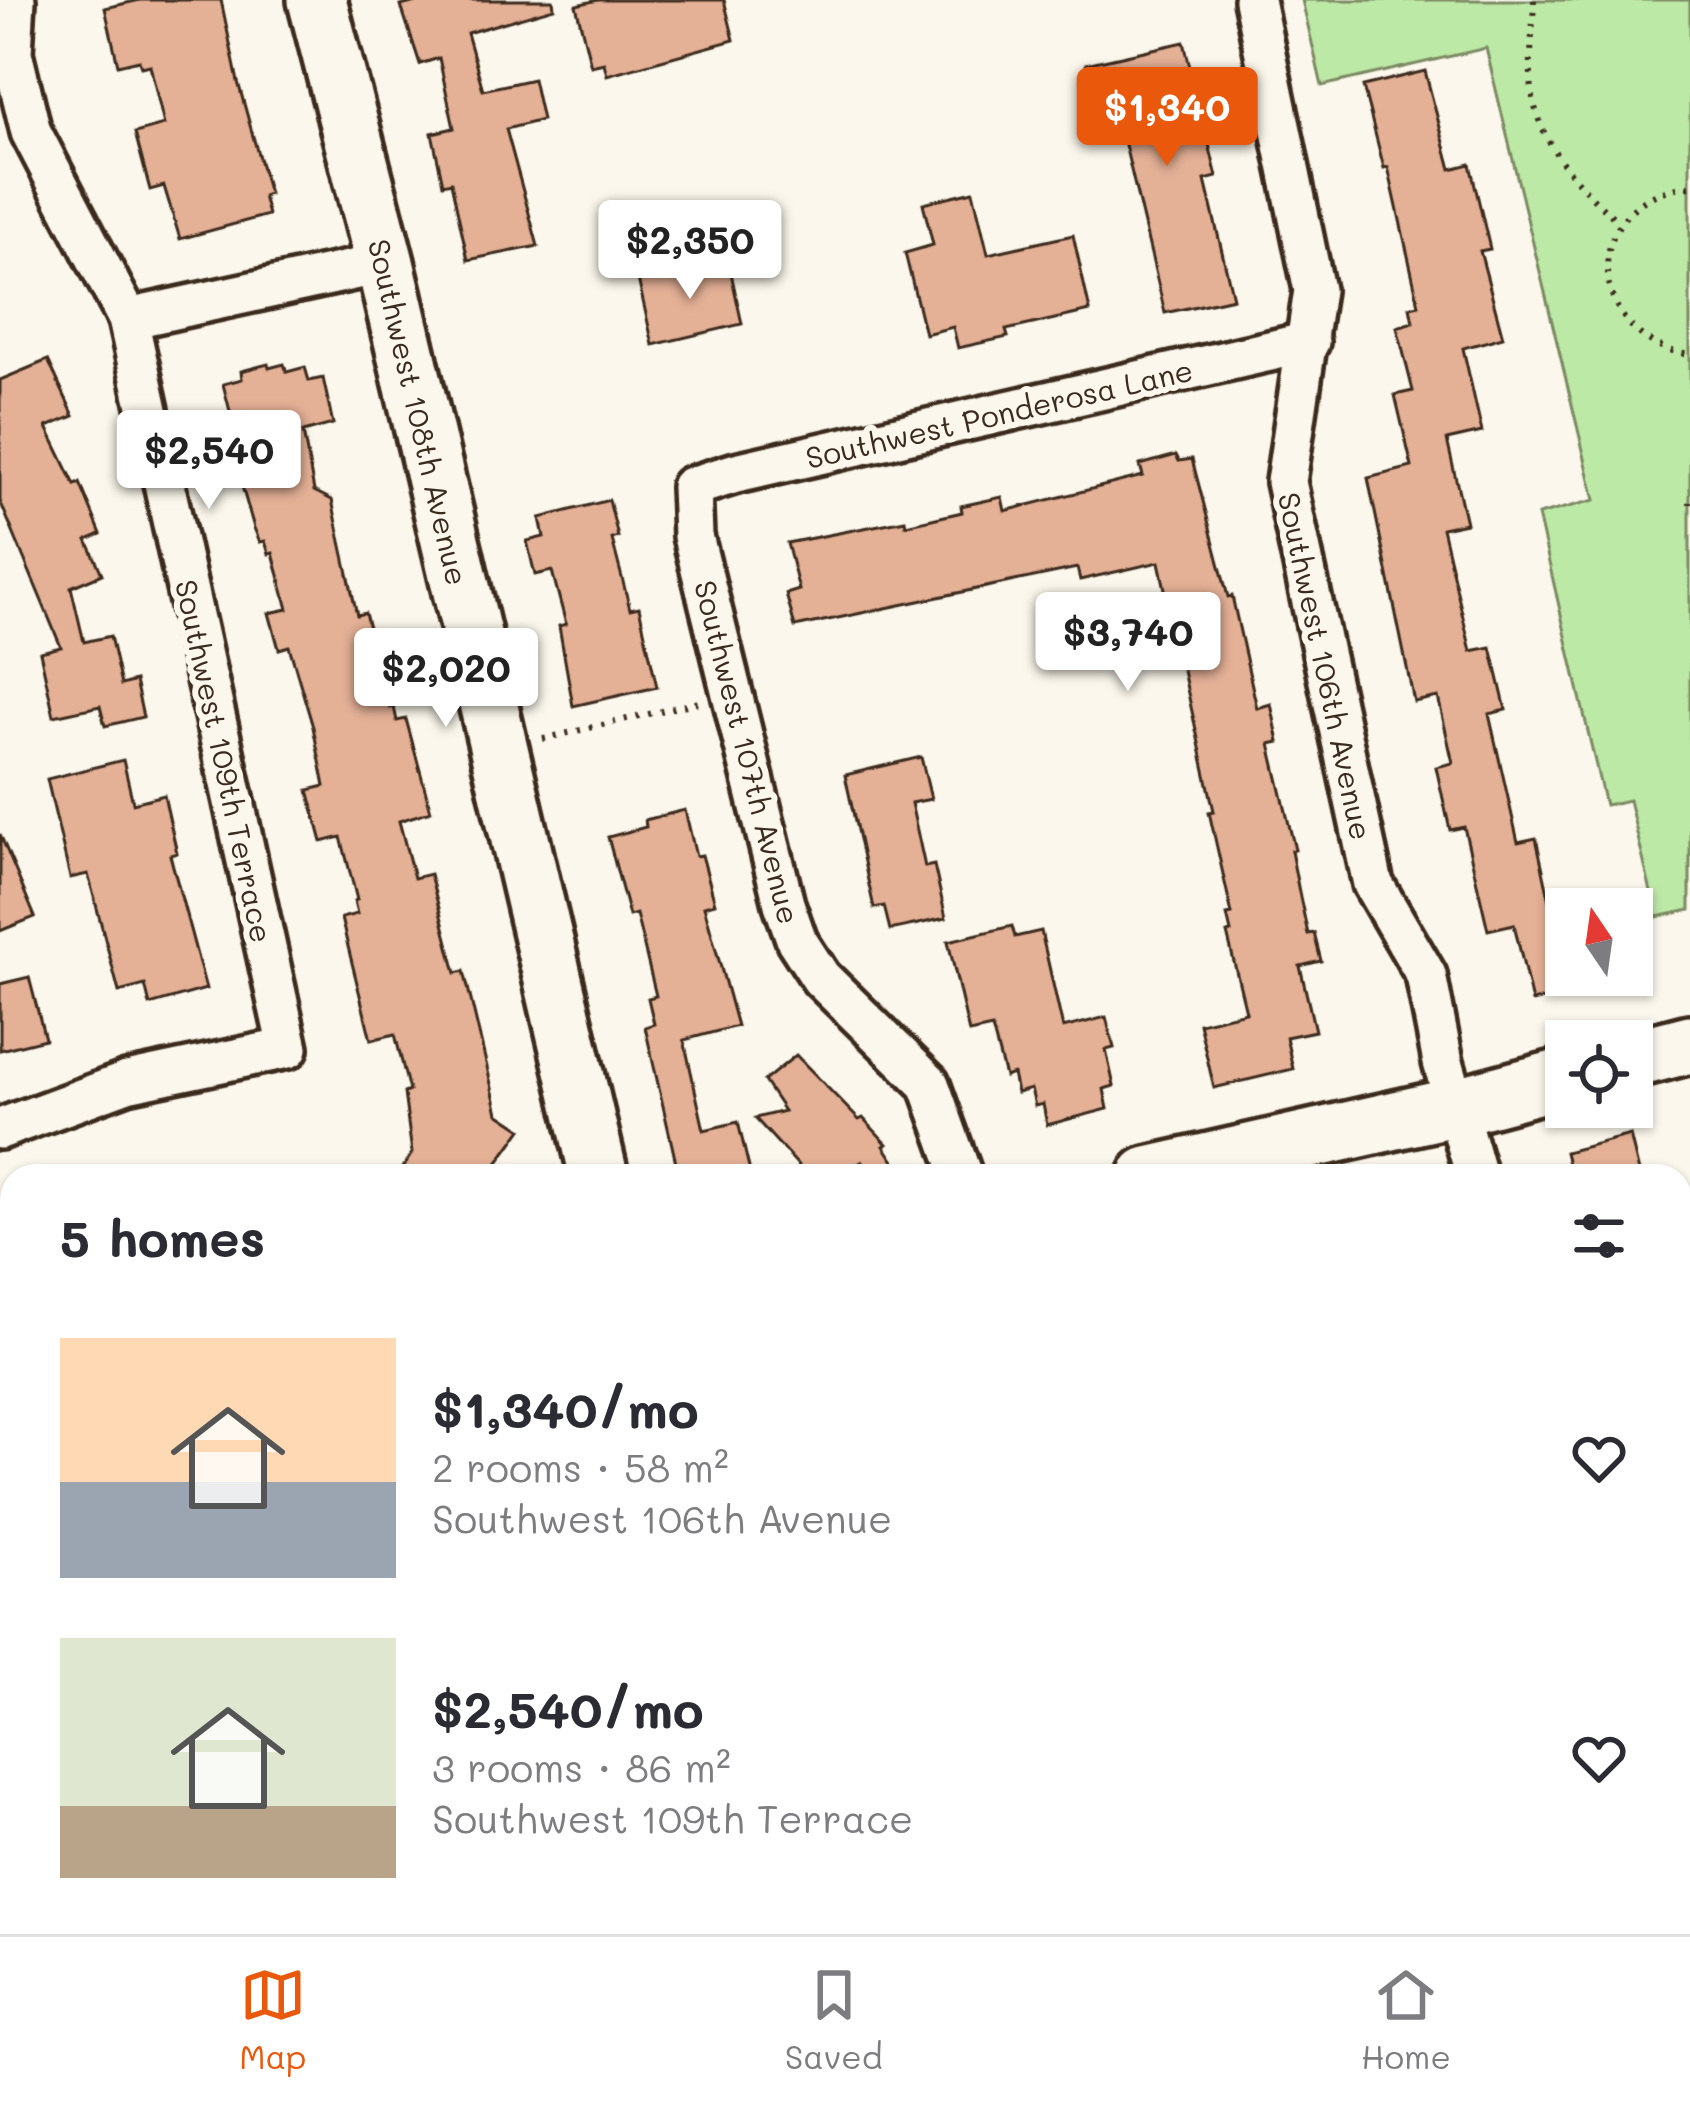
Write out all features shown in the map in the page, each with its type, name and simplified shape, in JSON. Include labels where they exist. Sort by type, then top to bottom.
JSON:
[{"type":"street","name":"Southwest 109th Terrace","points":[[0,1129],[127,1082],[288,1048],[128,319],[31,132],[12,53],[15,0]]},
{"type":"street","name":"Southwest 108th Avenue","points":[[317,0],[385,263],[596,1164]]},
{"type":"street","name":"Southwest 106th Avenue","points":[[1254,0],[1314,290],[1286,482],[1372,884],[1426,975],[1443,1062],[1473,1164]]},
{"type":"street","points":[[128,319],[385,263]]},
{"type":"street","name":"Southwest Ponderosa Lane","points":[[691,487],[1309,342]]},
{"type":"street","name":"Southwest 107th Avenue","points":[[691,487],[693,536],[797,941],[820,978],[929,1084],[958,1164]]},
{"type":"street","points":[[1653,1054],[1690,1044]]},
{"type":"street","points":[[1201,1164],[1545,1083]]},
{"type":"path","points":[[1534,0],[1533,98],[1543,129],[1586,194],[1619,222]]},
{"type":"path","points":[[1690,187],[1653,196],[1619,222],[1607,253],[1610,292],[1641,339],[1690,355]]},
{"type":"path","points":[[498,749],[732,695]]},
{"type":"green space","points":[[1302,0],[1690,0],[1690,910],[1657,917],[1629,800],[1605,805],[1538,515],[1595,500],[1486,48],[1322,86]]},
{"type":"building","points":[[140,0],[221,0],[269,194],[263,196],[268,215],[180,239],[164,186],[150,190],[135,133],[164,125],[150,65],[141,67],[139,60],[118,65],[105,8]]},
{"type":"building","points":[[423,0],[553,0],[554,8],[467,33],[483,90],[533,79],[542,120],[506,129],[538,246],[468,260],[451,182],[443,184],[432,133],[454,128],[439,58],[420,64],[401,6]]},
{"type":"building","points":[[598,0],[724,0],[734,40],[607,75],[604,63],[591,66],[576,5]]},
{"type":"building","points":[[1184,42],[1217,177],[1205,180],[1233,298],[1165,313],[1121,128],[1113,130],[1109,112],[1098,114],[1086,64]]},
{"type":"building","points":[[1425,71],[1451,169],[1470,164],[1490,249],[1480,251],[1503,337],[1463,348],[1482,432],[1447,440],[1466,523],[1442,528],[1471,651],[1491,647],[1506,710],[1489,714],[1518,842],[1536,838],[1547,888],[1545,996],[1558,996],[1532,1002],[1514,924],[1488,930],[1464,827],[1450,830],[1436,767],[1453,763],[1438,697],[1414,702],[1368,478],[1412,467],[1395,395],[1413,391],[1397,327],[1413,322],[1410,307],[1419,305],[1388,167],[1384,168],[1363,86]]},
{"type":"building","points":[[973,191],[988,254],[1073,235],[1090,311],[1006,330],[1008,337],[958,348],[953,327],[925,334],[905,253],[933,245],[923,203]]},
{"type":"building","points":[[728,259],[742,324],[653,345],[638,279]]},
{"type":"building","points":[[48,360],[74,416],[47,427],[75,485],[80,483],[101,534],[87,540],[102,574],[71,587],[84,642],[110,636],[121,685],[135,681],[143,717],[105,726],[100,706],[54,716],[40,652],[61,647],[0,501],[0,380]]},
{"type":"building","points":[[284,364],[287,372],[305,367],[309,381],[323,378],[333,424],[303,432],[314,491],[332,500],[357,615],[365,613],[390,708],[394,707],[397,721],[406,719],[431,811],[399,821],[414,878],[430,874],[456,973],[464,971],[498,1113],[522,1129],[497,1164],[405,1164],[412,1153],[404,1093],[409,1091],[395,1034],[371,1040],[341,918],[357,914],[357,900],[341,837],[322,842],[308,790],[325,786],[313,727],[289,646],[279,649],[269,613],[288,609],[273,553],[269,554],[254,528],[222,417],[231,415],[223,384],[242,379],[241,371]]},
{"type":"building","points":[[1176,455],[1179,461],[1192,459],[1228,597],[1232,596],[1257,708],[1271,704],[1279,742],[1270,744],[1295,850],[1291,851],[1308,934],[1314,933],[1321,961],[1300,966],[1315,1031],[1286,1037],[1293,1069],[1214,1088],[1199,1023],[1246,1012],[1227,933],[1231,932],[1227,915],[1232,914],[1209,812],[1214,811],[1159,562],[1080,580],[1077,568],[795,627],[786,594],[799,590],[787,543],[905,520],[906,525],[1002,497],[1005,511],[1143,476],[1140,465]]},
{"type":"building","points":[[609,500],[618,537],[612,539],[630,609],[639,607],[657,687],[573,706],[559,626],[566,624],[552,571],[535,575],[527,541],[544,537],[540,518]]},
{"type":"building","points":[[921,757],[931,799],[911,803],[925,867],[934,865],[946,918],[890,930],[884,906],[874,908],[845,775]]},
{"type":"building","points":[[123,760],[133,803],[164,795],[177,853],[170,855],[206,989],[150,1005],[145,985],[119,992],[88,874],[70,878],[47,779]]},
{"type":"building","points":[[685,810],[696,856],[702,855],[715,903],[704,906],[737,1026],[684,1040],[704,1130],[738,1122],[748,1164],[676,1164],[645,1027],[654,1024],[648,998],[656,996],[636,914],[629,916],[608,837],[646,827],[645,820]]},
{"type":"building","points":[[0,834],[35,917],[0,931]]},
{"type":"building","points":[[1012,926],[1015,937],[1041,931],[1063,1028],[1106,1017],[1114,1048],[1106,1050],[1114,1086],[1104,1089],[1108,1109],[1047,1125],[1043,1104],[1035,1106],[1031,1089],[1017,1093],[1013,1074],[1005,1077],[992,1028],[969,1033],[948,941]]},
{"type":"building","points":[[29,977],[45,1039],[0,1050],[0,984]]},
{"type":"building","points":[[796,1055],[887,1144],[896,1164],[797,1164],[755,1118],[784,1111],[764,1081]]},
{"type":"building","points":[[1630,1135],[1637,1164],[1568,1164],[1565,1152]]}]
